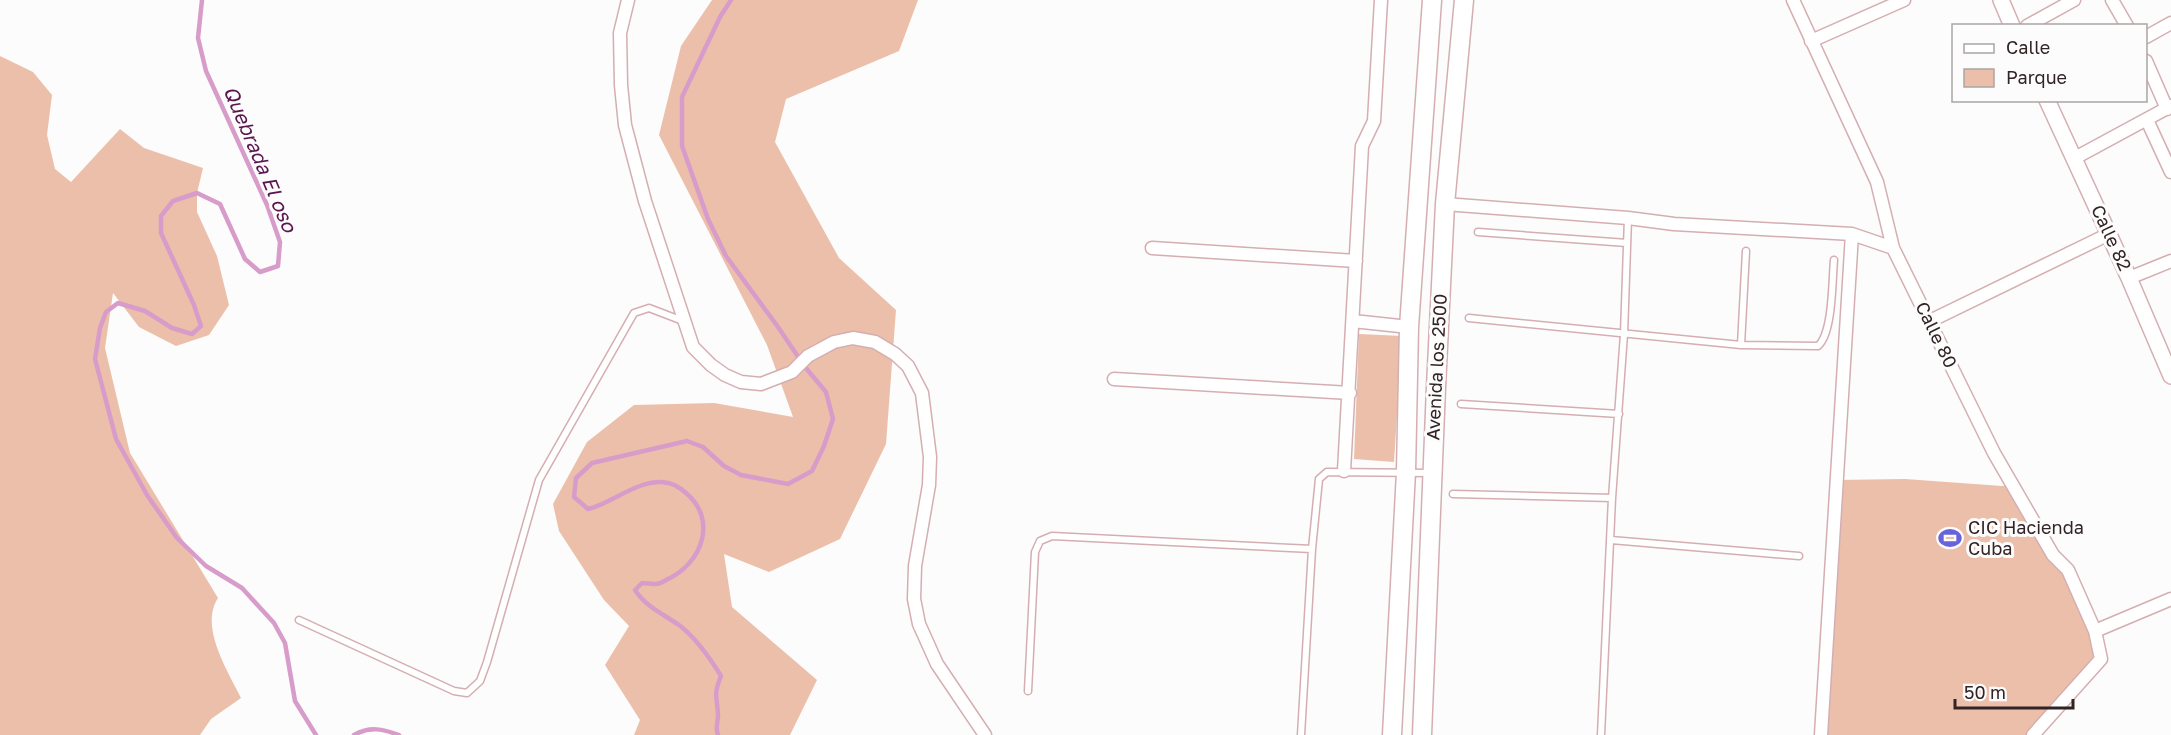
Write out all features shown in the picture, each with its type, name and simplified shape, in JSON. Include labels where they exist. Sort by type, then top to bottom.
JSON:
[{"type":"main road","name":"Avenida los 2500","points":[[1392,735],[1406,472],[1409,327],[1432,0]]},
{"type":"main road","name":"Avenida los 2500","points":[[1422,735],[1445,204],[1464,0]]},
{"type":"street","points":[[628,0],[620,33],[621,85],[625,124],[645,201],[693,347],[725,375],[741,382],[761,384],[792,372],[808,356],[834,342],[853,338],[875,342],[895,354],[908,366],[922,393],[930,457],[929,485],[915,566],[914,599],[919,624],[937,664],[985,735]]},
{"type":"street","points":[[1344,471],[1362,146],[1374,121],[1381,0]]},
{"type":"street","name":"Calle 80","points":[[1792,0],[1877,182],[1893,248],[1994,453],[2053,555],[2067,570],[2095,630],[2102,659],[2033,735]]},
{"type":"street","points":[[1811,41],[1904,0]]},
{"type":"street","points":[[2001,0],[2011,24]]},
{"type":"street","points":[[2031,24],[2074,0]]},
{"type":"street","points":[[2112,0],[2126,24]]},
{"type":"street","points":[[2147,36],[2171,23]]},
{"type":"street","points":[[2073,159],[2169,108],[2147,65]]},
{"type":"street","name":"Calle 82","points":[[2048,102],[2129,278],[2171,376]]},
{"type":"street","points":[[2147,120],[2171,172]]},
{"type":"street","points":[[1445,204],[1628,218],[1674,224],[1852,234],[1893,248]]},
{"type":"street","points":[[1821,735],[1852,234]]},
{"type":"street","points":[[1930,321],[2109,234]]},
{"type":"street","points":[[1152,248],[1356,261]]},
{"type":"street","points":[[2129,278],[2171,261]]},
{"type":"street","points":[[1353,321],[1409,327]]},
{"type":"street","points":[[1114,379],[1350,393]]},
{"type":"street","points":[[2095,630],[2171,599]]},
{"type":"lane","points":[[1601,735],[1612,498],[1624,334],[1628,218]]},
{"type":"lane","points":[[1478,232],[1627,243]]},
{"type":"lane","points":[[1741,345],[1746,251]]},
{"type":"lane","points":[[1469,318],[1741,345],[1818,346],[1824,341],[1834,260]]},
{"type":"lane","points":[[299,620],[454,691],[467,693],[480,681],[487,662],[539,480],[634,313],[649,308],[683,321]]},
{"type":"lane","points":[[1461,404],[1618,414]]},
{"type":"lane","points":[[1301,735],[1312,549],[1319,479],[1327,472],[1344,471],[1432,473]]},
{"type":"lane","points":[[1453,494],[1612,498]]},
{"type":"lane","points":[[1028,691],[1035,552],[1040,541],[1052,536],[1312,549]]},
{"type":"lane","points":[[1611,540],[1799,556]]},
{"type":"green space","points":[[712,0],[918,0],[899,51],[786,99],[775,142],[839,258],[896,310],[886,444],[840,539],[769,572],[724,554],[732,607],[817,680],[790,735],[634,735],[640,720],[605,665],[629,626],[604,600],[559,531],[553,504],[587,442],[634,405],[714,403],[793,417],[767,345],[659,135],[681,46]]},
{"type":"green space","points":[[0,56],[33,72],[52,95],[47,135],[55,169],[71,182],[120,129],[144,148],[203,168],[197,193],[197,212],[217,256],[229,305],[209,335],[176,346],[139,327],[113,293],[105,348],[130,453],[218,598],[213,610],[213,635],[223,662],[241,698],[211,719],[200,735],[0,735]]},
{"type":"green space","points":[[1359,334],[1402,336],[1394,462],[1354,459]]},
{"type":"green space","points":[[1905,479],[2011,485],[2068,570],[2101,659],[2030,735],[1821,735],[1837,480]]},
{"type":"waterway","name":"Quebrada El oso","points":[[202,0],[198,38],[206,71],[267,205],[280,242],[278,266],[260,272],[245,259],[220,204],[197,193],[173,201],[161,216],[161,233],[194,305],[201,326],[192,334],[172,328],[145,311],[118,303],[106,312],[100,328],[95,359],[116,439],[147,495],[177,538],[206,566],[242,588],[274,623],[285,643],[295,701],[316,735]]},
{"type":"waterway","points":[[718,735],[716,692],[721,676],[691,636],[650,606],[635,590],[642,583],[662,582],[680,572],[690,563],[702,540],[703,528],[696,504],[680,488],[662,482],[643,485],[588,509],[574,497],[576,478],[592,463],[687,441],[703,447],[724,466],[741,475],[788,484],[812,471],[833,419],[826,392],[805,367],[726,256],[708,219],[682,146],[682,97],[720,17],[731,0]]},
{"type":"waterway","name":"Quebrada El oso","points":[[354,735],[376,729],[399,735]]},
{"type":"place","name":"CIC Hacienda Cuba","points":[[1950,538]]}]
